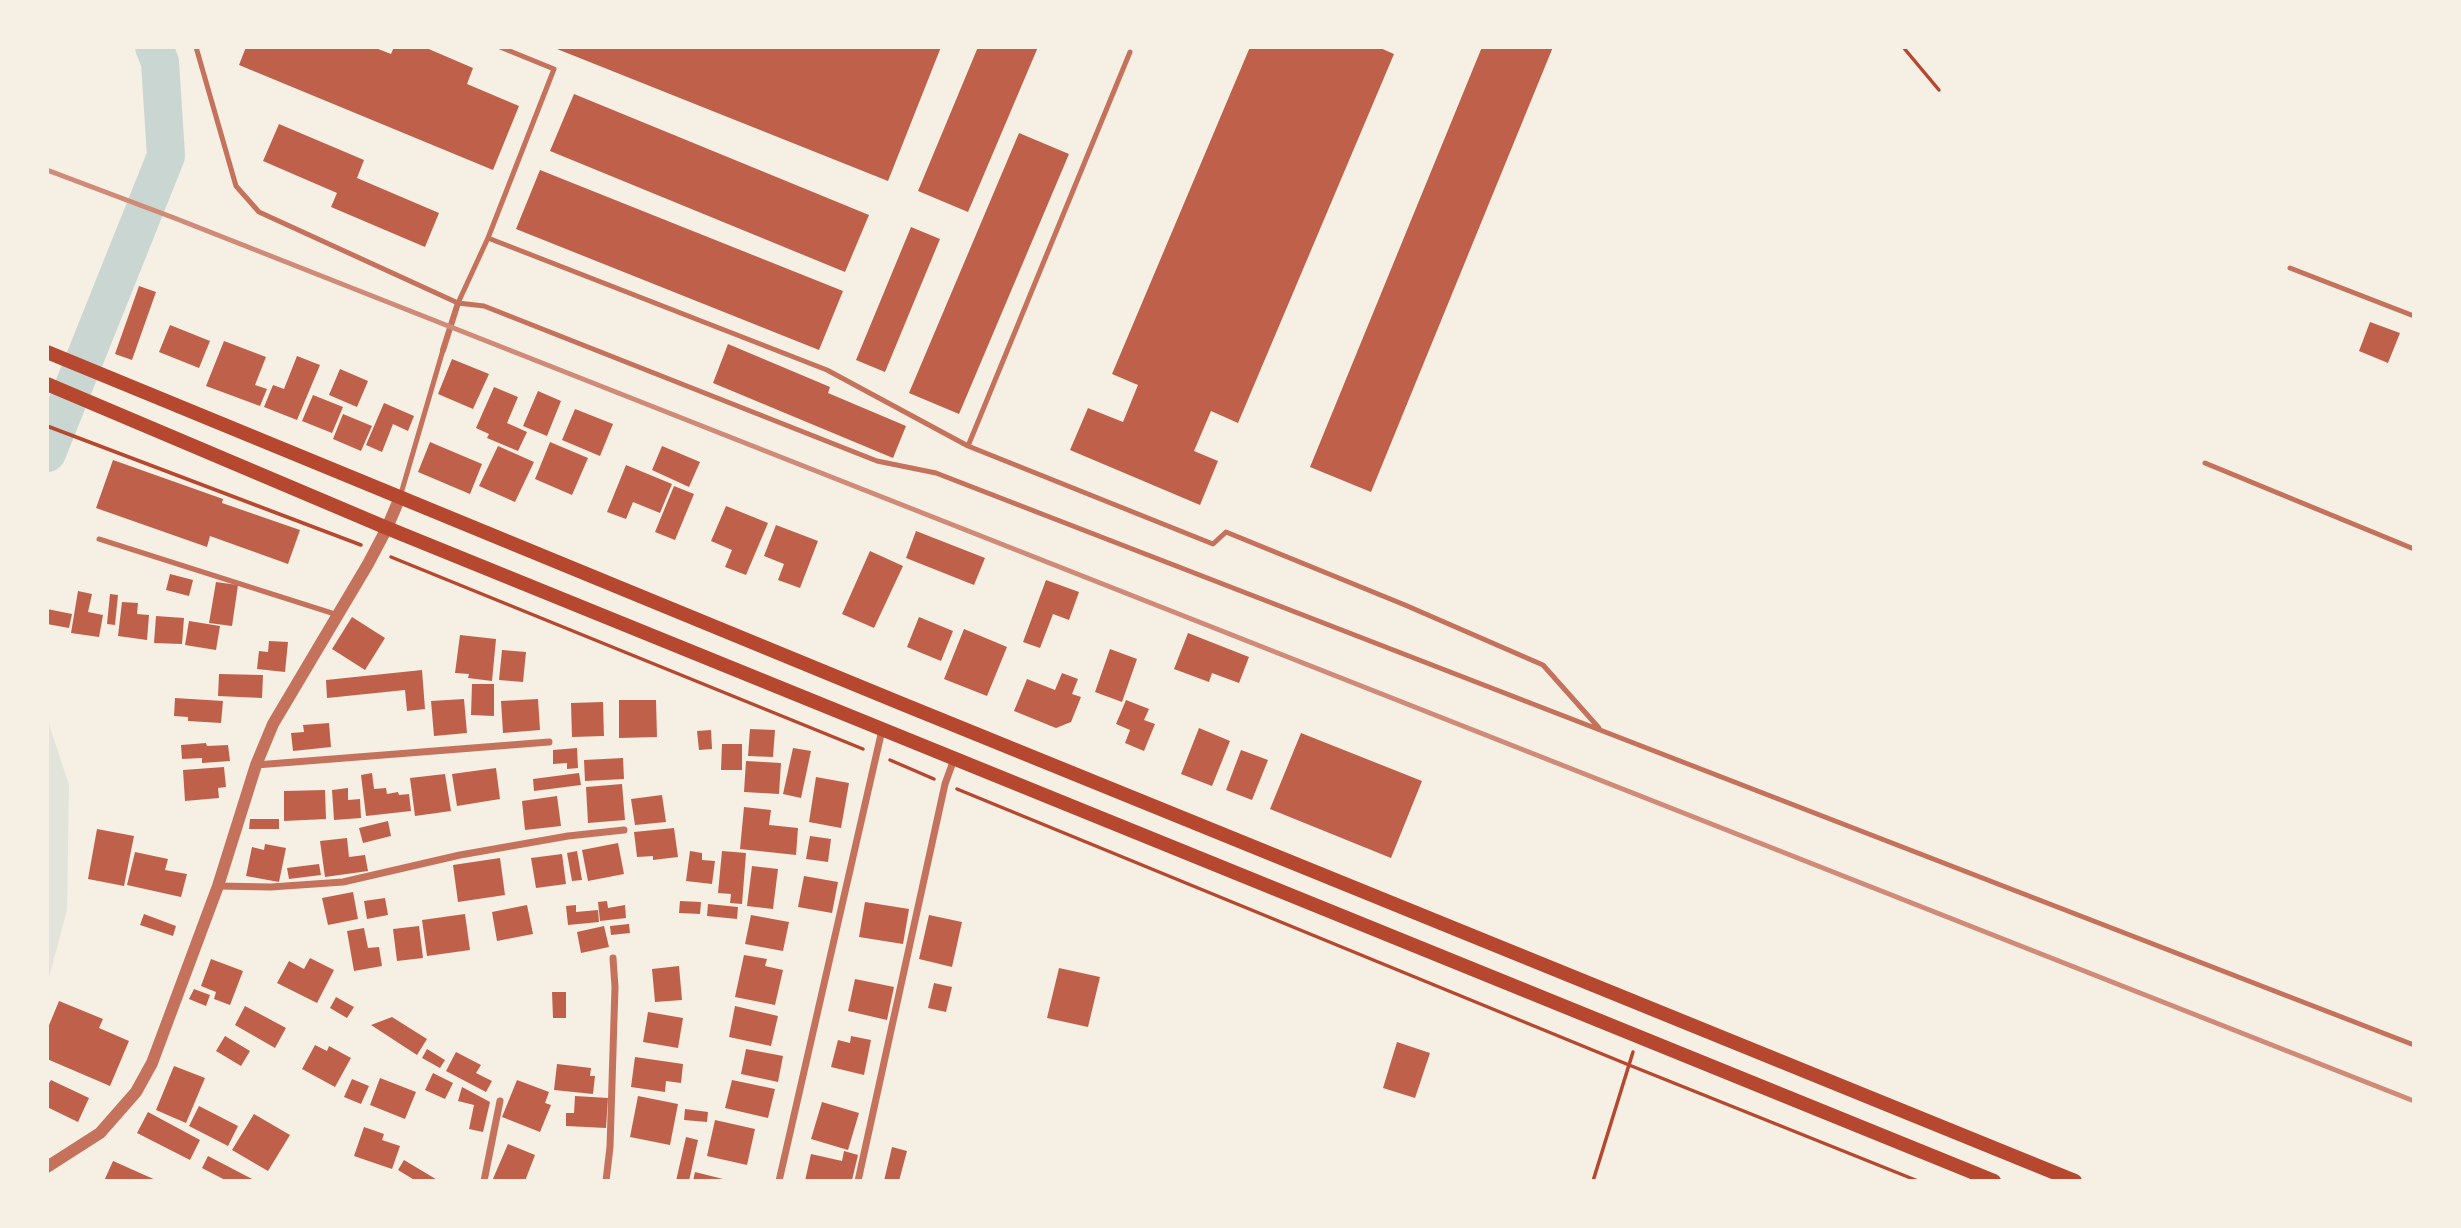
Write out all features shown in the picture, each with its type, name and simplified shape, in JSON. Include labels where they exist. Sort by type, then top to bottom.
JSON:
[{"type":"main road","points":[[47,352],[2075,1181]]},
{"type":"main road","points":[[47,384],[387,528],[1994,1181]]},
{"type":"street","points":[[443,350],[458,303]]},
{"type":"street","points":[[47,1167],[100,1133],[136,1092],[152,1063],[218,886],[256,765],[273,724],[375,550],[400,497]]},
{"type":"street","points":[[779,1181],[882,729]]},
{"type":"street","points":[[256,765],[549,742]]},
{"type":"street","points":[[858,1181],[945,784],[954,759]]},
{"type":"street","points":[[218,886],[271,887],[343,882],[460,855],[568,836],[624,830]]},
{"type":"street","points":[[606,1181],[610,1147],[615,987],[613,958]]},
{"type":"street","points":[[484,1181],[500,1101]]},
{"type":"lane","points":[[196,47],[236,186],[259,212],[458,303],[484,306],[877,461],[936,473],[2414,1045]]},
{"type":"lane","points":[[458,303],[488,238],[554,69],[500,47]]},
{"type":"lane","points":[[968,446],[1130,52]]},
{"type":"lane","points":[[488,238],[827,370],[968,446],[1213,544],[1226,532],[1543,665],[1601,731]]},
{"type":"lane","points":[[2290,268],[2414,316]]},
{"type":"lane","points":[[400,497],[443,350]]},
{"type":"lane","points":[[2205,463],[2414,549]]},
{"type":"lane","points":[[99,539],[338,615]]},
{"type":"path","points":[[1903,47],[1939,90]]},
{"type":"path","points":[[47,426],[375,550],[1918,1181]]},
{"type":"path","points":[[1593,1181],[1638,1035]]},
{"type":"shaded area","points":[[47,718],[69,785],[67,910],[47,985]]},
{"type":"building","points":[[246,47],[373,47],[391,54],[394,47],[424,47],[473,68],[467,84],[519,106],[493,170],[239,65]]},
{"type":"building","points":[[552,47],[941,47],[888,181]]},
{"type":"building","points":[[978,47],[1038,47],[968,212],[918,191]]},
{"type":"building","points":[[1250,47],[1378,47],[1394,54],[1238,423],[1211,411],[1194,451],[1218,461],[1200,505],[1070,450],[1088,408],[1123,422],[1138,385],[1112,374]]},
{"type":"building","points":[[1482,47],[1553,47],[1371,492],[1310,467]]},
{"type":"building","points":[[574,94],[869,215],[845,272],[550,151]]},
{"type":"building","points":[[279,124],[364,160],[357,178],[439,213],[425,247],[331,207],[337,193],[263,161]]},
{"type":"building","points":[[1019,133],[1069,154],[959,414],[909,393]]},
{"type":"building","points":[[540,170],[843,291],[819,350],[516,229]]},
{"type":"building","points":[[911,227],[940,239],[885,372],[856,360]]},
{"type":"building","points":[[139,286],[156,292],[132,360],[115,354]]},
{"type":"building","points":[[2370,322],[2400,333],[2388,363],[2359,351]]},
{"type":"building","points":[[170,325],[210,341],[199,368],[159,352]]},
{"type":"building","points":[[224,341],[266,357],[255,385],[267,389],[260,406],[206,386]]},
{"type":"building","points":[[728,344],[830,387],[828,393],[906,426],[893,458],[713,383]]},
{"type":"building","points":[[297,356],[320,365],[297,420],[264,407],[273,385],[284,389]]},
{"type":"building","points":[[452,359],[489,374],[473,409],[438,394]]},
{"type":"building","points":[[340,369],[368,381],[357,407],[329,395]]},
{"type":"building","points":[[494,387],[518,397],[507,423],[527,432],[518,451],[487,438],[489,434],[476,428]]},
{"type":"building","points":[[538,391],[561,401],[547,436],[523,426]]},
{"type":"building","points":[[313,395],[343,407],[332,433],[302,421]]},
{"type":"building","points":[[384,403],[414,416],[408,431],[393,424],[382,452],[366,445]]},
{"type":"building","points":[[575,409],[613,424],[600,456],[562,440]]},
{"type":"building","points":[[343,414],[372,426],[361,451],[333,439]]},
{"type":"building","points":[[430,442],[482,464],[470,494],[418,472]]},
{"type":"building","points":[[550,442],[588,458],[572,495],[535,479]]},
{"type":"building","points":[[498,446],[534,462],[515,502],[479,486]]},
{"type":"building","points":[[662,446],[700,462],[689,487],[652,470]]},
{"type":"building","points":[[113,460],[300,530],[288,564],[210,536],[207,547],[96,508]]},
{"type":"building","points":[[626,465],[672,484],[660,513],[633,502],[626,519],[607,512]]},
{"type":"building","points":[[674,486],[694,494],[675,540],[655,532]]},
{"type":"building","points":[[726,506],[768,523],[746,575],[725,567],[732,550],[711,541]]},
{"type":"building","points":[[776,525],[818,541],[800,588],[778,580],[784,564],[764,556]]},
{"type":"building","points":[[916,531],[985,558],[974,585],[906,558]]},
{"type":"building","points":[[870,551],[903,566],[874,628],[842,614]]},
{"type":"building","points":[[170,574],[193,580],[189,596],[166,590]]},
{"type":"building","points":[[1046,580],[1079,592],[1069,620],[1053,614],[1040,648],[1023,642]]},
{"type":"building","points":[[216,582],[238,585],[232,626],[209,623]]},
{"type":"building","points":[[78,591],[92,594],[88,612],[103,615],[99,637],[71,633]]},
{"type":"building","points":[[110,594],[118,595],[115,625],[107,624]]},
{"type":"building","points":[[122,602],[138,603],[137,614],[149,615],[147,640],[118,636]]},
{"type":"building","points":[[47,609],[72,614],[69,628],[47,624]]},
{"type":"building","points":[[156,616],[184,618],[182,644],[154,643]]},
{"type":"building","points":[[352,617],[385,638],[365,670],[332,649]]},
{"type":"building","points":[[919,617],[953,631],[941,661],[907,647]]},
{"type":"building","points":[[189,621],[220,626],[216,650],[185,645]]},
{"type":"building","points":[[964,629],[1007,647],[987,696],[944,679]]},
{"type":"building","points":[[1188,633],[1249,657],[1239,683],[1212,673],[1209,682],[1174,669]]},
{"type":"building","points":[[460,635],[496,639],[492,681],[468,678],[469,674],[455,673]]},
{"type":"building","points":[[269,641],[288,642],[285,672],[257,669],[259,651],[268,652]]},
{"type":"building","points":[[1110,649],[1137,659],[1122,702],[1095,692]]},
{"type":"building","points":[[502,650],[526,652],[523,682],[499,680]]},
{"type":"building","points":[[422,670],[425,709],[407,711],[405,690],[327,698],[326,680]]},
{"type":"building","points":[[1062,673],[1078,679],[1072,694],[1081,697],[1071,722],[1056,728],[1014,711],[1027,679],[1055,690]]},
{"type":"building","points":[[219,674],[263,675],[262,698],[218,696]]},
{"type":"building","points":[[472,684],[494,684],[494,716],[471,715]]},
{"type":"building","points":[[175,698],[223,701],[221,723],[188,721],[188,717],[174,716]]},
{"type":"building","points":[[464,699],[467,733],[434,736],[431,701]]},
{"type":"building","points":[[538,699],[540,730],[503,733],[501,701]]},
{"type":"building","points":[[619,700],[656,700],[657,737],[619,738]]},
{"type":"building","points":[[1126,700],[1149,709],[1144,720],[1155,724],[1144,751],[1125,743],[1130,730],[1116,724]]},
{"type":"building","points":[[603,702],[604,736],[572,737],[571,703]]},
{"type":"building","points":[[329,723],[331,747],[293,751],[291,733],[304,732],[303,725]]},
{"type":"building","points":[[1199,728],[1230,741],[1212,786],[1181,774]]},
{"type":"building","points":[[750,729],[775,730],[773,757],[748,756]]},
{"type":"building","points":[[711,730],[712,749],[699,750],[697,731]]},
{"type":"building","points":[[1301,733],[1422,781],[1391,858],[1270,809]]},
{"type":"building","points":[[206,743],[207,746],[228,745],[230,761],[202,763],[202,758],[182,759],[181,745]]},
{"type":"building","points":[[722,744],[742,744],[742,770],[721,770]]},
{"type":"building","points":[[577,748],[578,768],[567,769],[567,763],[553,764],[553,750]]},
{"type":"building","points":[[793,748],[811,751],[801,798],[783,794]]},
{"type":"building","points":[[1241,750],[1268,760],[1252,800],[1226,790]]},
{"type":"building","points":[[623,758],[624,779],[585,781],[584,760]]},
{"type":"building","points":[[746,761],[781,763],[779,794],[744,792]]},
{"type":"building","points":[[224,767],[226,787],[218,788],[219,798],[185,801],[183,770]]},
{"type":"building","points":[[496,768],[500,799],[457,806],[452,774]]},
{"type":"building","points":[[372,773],[374,789],[386,788],[387,794],[409,794],[411,811],[366,816],[361,775]]},
{"type":"building","points":[[579,773],[581,785],[534,791],[533,779]]},
{"type":"building","points":[[445,774],[451,811],[415,816],[410,778]]},
{"type":"building","points":[[816,777],[849,783],[841,828],[809,822]]},
{"type":"building","points":[[622,784],[625,820],[588,823],[586,787]]},
{"type":"building","points":[[348,788],[348,800],[360,799],[361,818],[334,820],[332,790]]},
{"type":"building","points":[[325,790],[326,819],[284,821],[284,791]]},
{"type":"building","points":[[662,795],[666,822],[635,825],[631,799]]},
{"type":"building","points":[[557,796],[561,826],[525,830],[522,801]]},
{"type":"building","points":[[744,807],[771,810],[769,825],[798,828],[796,855],[740,849]]},
{"type":"building","points":[[250,819],[279,819],[279,829],[249,829]]},
{"type":"building","points":[[388,821],[391,836],[363,843],[359,828]]},
{"type":"building","points":[[674,828],[678,857],[653,860],[653,856],[637,857],[634,832]]},
{"type":"building","points":[[97,829],[134,836],[124,886],[88,879]]},
{"type":"building","points":[[810,836],[831,839],[828,862],[806,859]]},
{"type":"building","points":[[347,838],[349,857],[365,855],[368,871],[325,877],[320,841]]},
{"type":"building","points":[[618,843],[624,874],[588,881],[582,850]]},
{"type":"building","points":[[265,844],[286,848],[279,882],[246,876],[252,847],[264,850]]},
{"type":"building","points":[[577,851],[582,880],[572,881],[567,853]]},
{"type":"building","points":[[690,851],[702,853],[702,860],[715,861],[712,884],[686,881]]},
{"type":"building","points":[[722,851],[746,853],[742,904],[730,903],[731,894],[718,893]]},
{"type":"building","points":[[135,852],[168,859],[165,870],[187,874],[181,897],[127,885]]},
{"type":"building","points":[[562,854],[566,884],[536,888],[531,858]]},
{"type":"building","points":[[500,858],[505,895],[458,902],[453,865]]},
{"type":"building","points":[[319,864],[321,875],[289,879],[287,868]]},
{"type":"building","points":[[752,866],[778,869],[773,909],[747,906]]},
{"type":"building","points":[[804,876],[838,882],[832,913],[798,907]]},
{"type":"building","points":[[353,892],[358,919],[328,925],[322,898]]},
{"type":"building","points":[[385,898],[388,915],[367,919],[364,901]]},
{"type":"building","points":[[607,901],[608,908],[625,905],[626,918],[600,921],[598,902]]},
{"type":"building","points":[[680,901],[701,902],[700,914],[679,913]]},
{"type":"building","points":[[865,902],[909,909],[903,944],[859,937]]},
{"type":"building","points":[[708,904],[738,907],[737,919],[707,916]]},
{"type":"building","points":[[527,905],[533,934],[497,941],[492,912]]},
{"type":"building","points":[[576,905],[576,912],[598,910],[599,922],[568,925],[566,906]]},
{"type":"building","points":[[144,914],[176,926],[173,936],[140,925]]},
{"type":"building","points":[[465,914],[470,950],[427,956],[422,920]]},
{"type":"building","points":[[751,915],[789,922],[783,951],[745,944]]},
{"type":"building","points":[[929,915],[962,922],[952,967],[919,959]]},
{"type":"building","points":[[629,924],[630,933],[611,935],[610,926]]},
{"type":"building","points":[[419,926],[423,958],[397,961],[393,929]]},
{"type":"building","points":[[604,926],[609,947],[581,953],[577,932]]},
{"type":"building","points":[[364,928],[368,948],[379,947],[382,966],[354,971],[347,931]]},
{"type":"building","points":[[744,955],[767,959],[765,966],[783,970],[775,1005],[735,997]]},
{"type":"building","points":[[310,958],[334,970],[317,1003],[277,983],[289,961],[304,969]]},
{"type":"building","points":[[211,959],[243,971],[230,1005],[214,999],[216,992],[201,986]]},
{"type":"building","points":[[679,966],[682,1000],[655,1002],[652,969]]},
{"type":"building","points":[[1059,968],[1100,977],[1088,1027],[1047,1018]]},
{"type":"building","points":[[855,979],[894,987],[887,1020],[848,1011]]},
{"type":"building","points":[[934,983],[952,987],[946,1012],[928,1008]]},
{"type":"building","points":[[194,989],[210,995],[206,1006],[189,999]]},
{"type":"building","points":[[552,992],[566,992],[566,1018],[553,1018]]},
{"type":"building","points":[[336,997],[354,1007],[347,1018],[330,1008]]},
{"type":"building","points":[[59,1001],[103,1019],[99,1028],[129,1041],[110,1086],[47,1059],[47,1030]]},
{"type":"building","points":[[245,1006],[286,1028],[275,1048],[235,1025]]},
{"type":"building","points":[[735,1006],[778,1016],[771,1046],[729,1037]]},
{"type":"building","points":[[648,1012],[683,1018],[678,1048],[643,1042]]},
{"type":"building","points":[[392,1017],[427,1039],[417,1055],[371,1025]]},
{"type":"building","points":[[225,1036],[250,1051],[241,1066],[216,1051]]},
{"type":"building","points":[[851,1036],[871,1040],[864,1075],[831,1067],[838,1040],[850,1043]]},
{"type":"building","points":[[1397,1042],[1430,1053],[1415,1098],[1383,1088]]},
{"type":"building","points":[[315,1045],[327,1051],[329,1046],[351,1058],[335,1087],[302,1069]]},
{"type":"building","points":[[427,1049],[445,1060],[440,1068],[422,1058]]},
{"type":"building","points":[[746,1049],[783,1056],[778,1082],[741,1074]]},
{"type":"building","points":[[456,1052],[481,1065],[476,1073],[492,1081],[486,1092],[446,1071]]},
{"type":"building","points":[[635,1057],[683,1064],[681,1083],[666,1081],[665,1092],[631,1087]]},
{"type":"building","points":[[557,1064],[591,1068],[590,1076],[595,1076],[593,1094],[554,1090]]},
{"type":"building","points":[[174,1066],[205,1078],[186,1123],[156,1110]]},
{"type":"building","points":[[433,1073],[453,1083],[445,1099],[425,1090]]},
{"type":"building","points":[[380,1078],[416,1092],[405,1119],[370,1105]]},
{"type":"building","points":[[352,1079],[369,1086],[361,1104],[344,1097]]},
{"type":"building","points":[[51,1080],[89,1098],[78,1122],[47,1107],[47,1086]]},
{"type":"building","points":[[517,1080],[549,1092],[545,1103],[551,1105],[540,1132],[502,1117]]},
{"type":"building","points":[[732,1080],[775,1089],[768,1118],[725,1108]]},
{"type":"building","points":[[462,1087],[490,1102],[483,1132],[469,1129],[474,1105],[458,1101]]},
{"type":"building","points":[[575,1096],[608,1098],[606,1128],[566,1126],[566,1113],[574,1113]]},
{"type":"building","points":[[638,1096],[678,1104],[670,1145],[630,1137]]},
{"type":"building","points":[[822,1102],[859,1113],[848,1150],[811,1139]]},
{"type":"building","points":[[199,1106],[238,1126],[228,1146],[189,1126]]},
{"type":"building","points":[[685,1109],[708,1112],[707,1122],[684,1120]]},
{"type":"building","points":[[148,1112],[200,1140],[190,1160],[137,1133]]},
{"type":"building","points":[[254,1114],[290,1135],[268,1171],[232,1150]]},
{"type":"building","points":[[715,1120],[755,1129],[747,1165],[707,1156]]},
{"type":"building","points":[[364,1127],[384,1134],[382,1140],[400,1146],[392,1169],[354,1156]]},
{"type":"building","points":[[686,1137],[698,1140],[689,1181],[676,1181]]},
{"type":"building","points":[[508,1144],[535,1155],[525,1181],[492,1181]]},
{"type":"building","points":[[892,1147],[907,1151],[899,1181],[884,1181]]},
{"type":"building","points":[[844,1151],[858,1155],[852,1180],[805,1181],[811,1154],[842,1161]]},
{"type":"building","points":[[208,1156],[256,1181],[227,1181],[202,1168]]},
{"type":"building","points":[[404,1160],[439,1181],[416,1181],[398,1170]]},
{"type":"building","points":[[113,1161],[158,1181],[104,1181]]},
{"type":"building","points":[[695,1172],[727,1180],[727,1181],[693,1181]]},
{"type":"waterway","points":[[47,453],[166,156],[160,62],[154,47]]},
{"type":"railway","points":[[47,170],[2414,1101]]}]
